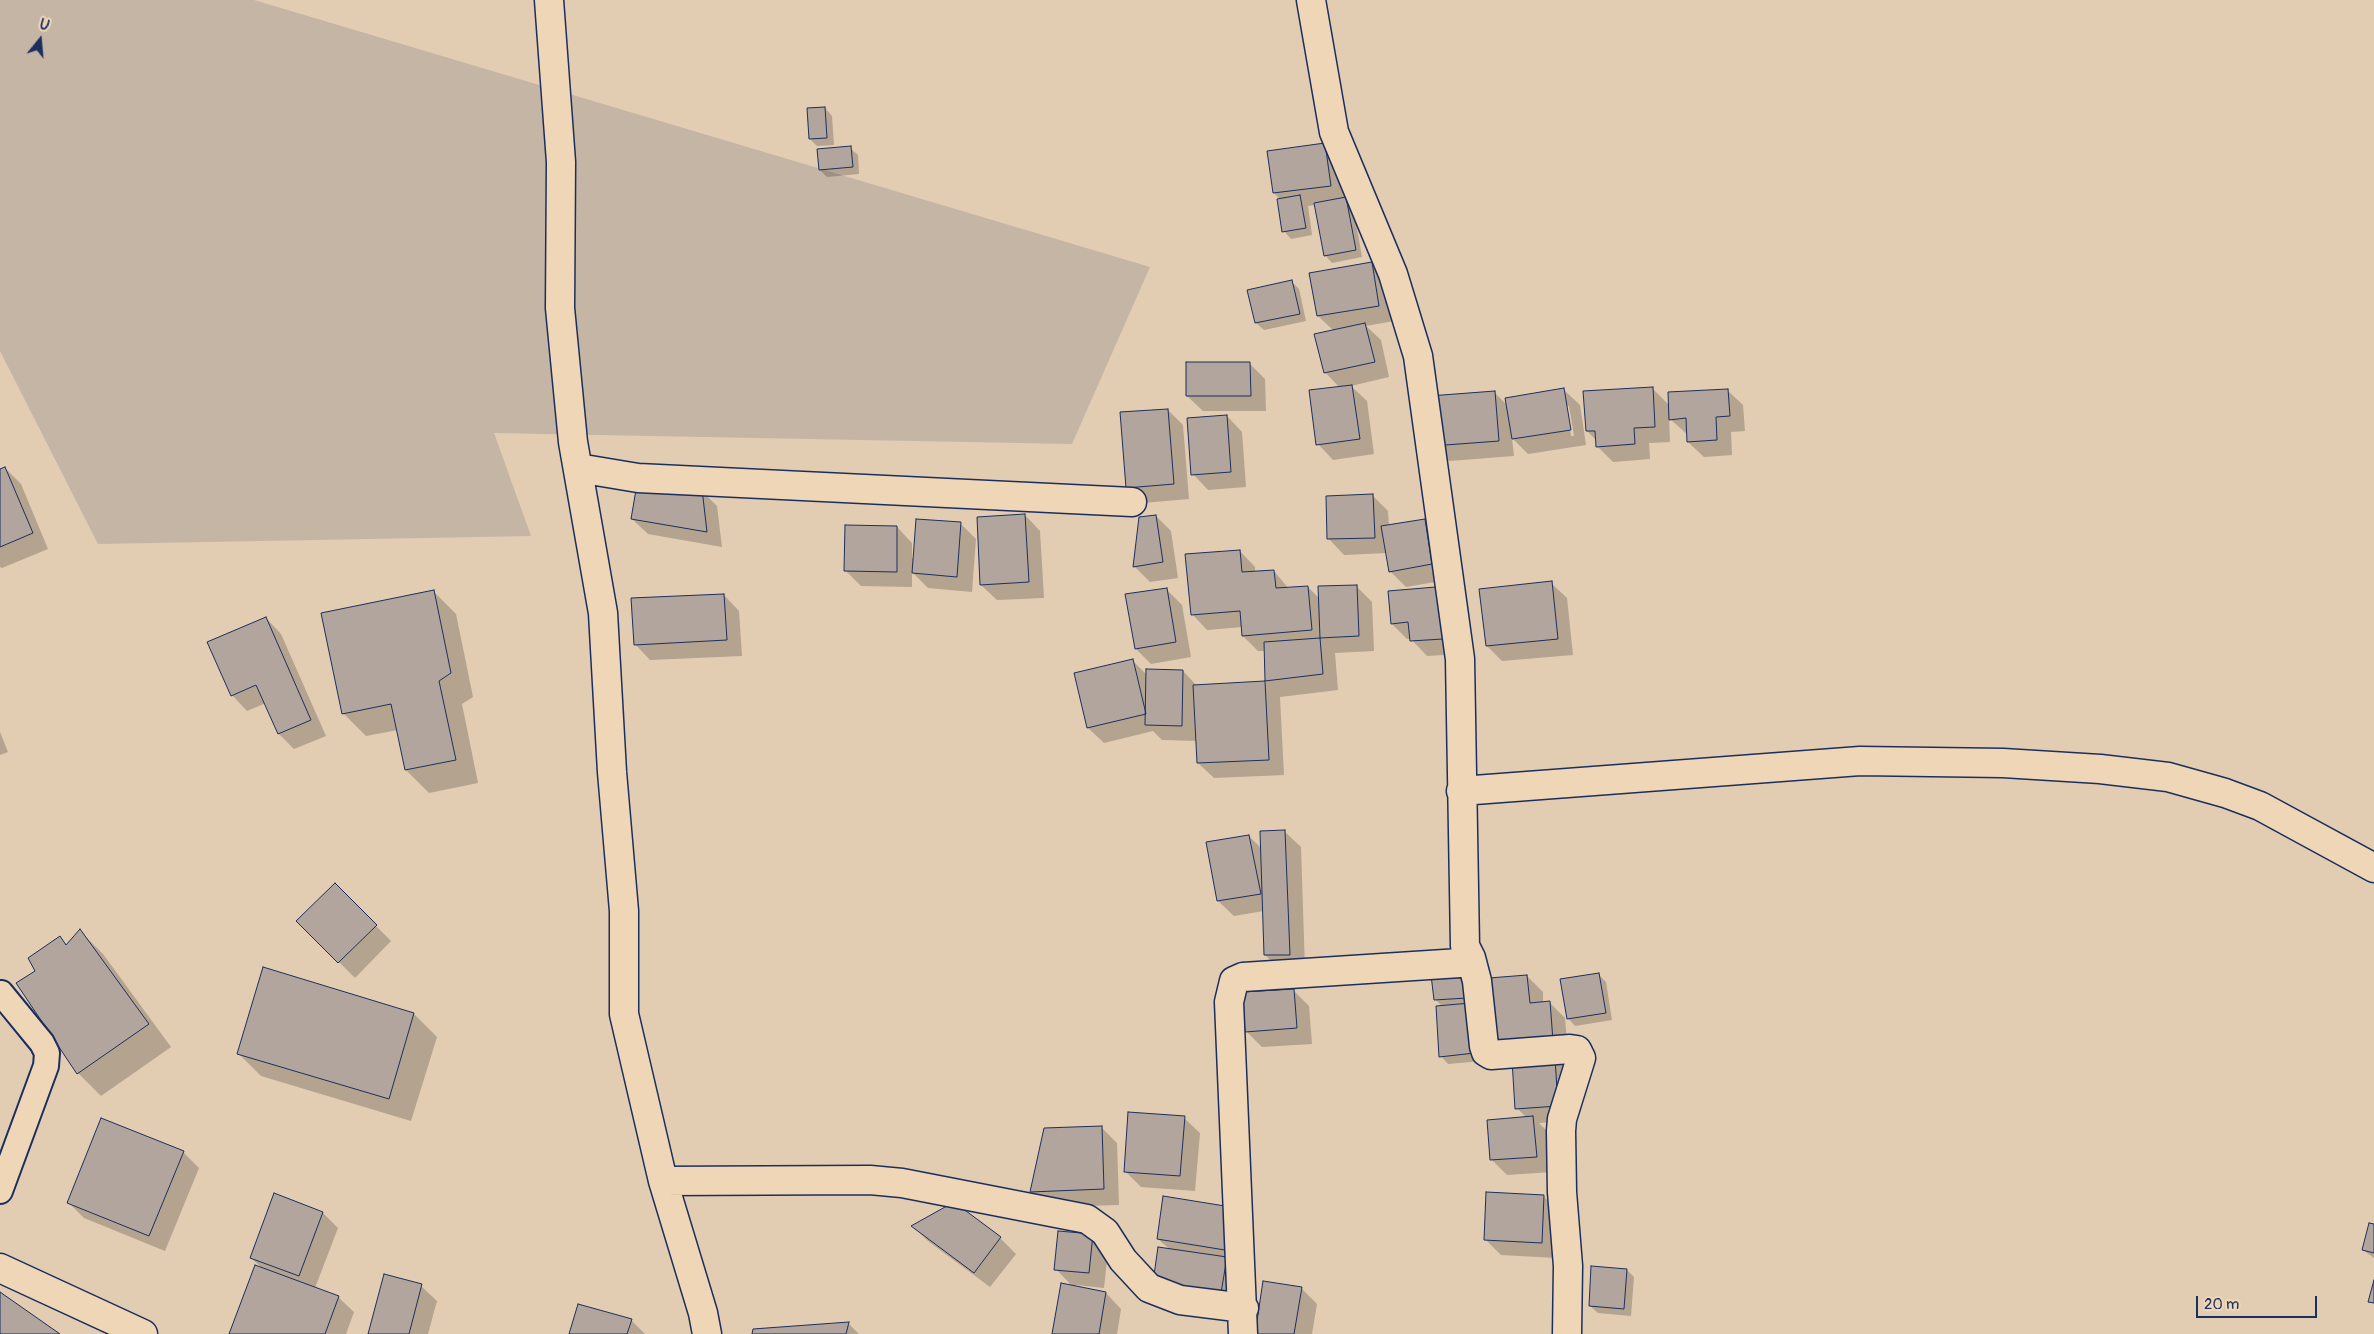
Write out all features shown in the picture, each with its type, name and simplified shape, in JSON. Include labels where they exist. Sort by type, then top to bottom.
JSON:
[{"type":"street","points":[[549,0],[561,162],[560,308],[573,442],[603,613],[612,772],[624,911],[624,1014],[663,1180],[703,1313],[707,1334]]},
{"type":"street","points":[[1311,0],[1334,132],[1393,274],[1418,356],[1460,659],[1465,946],[1471,958],[1477,981],[1482,1036],[1486,1052],[1497,1055],[1570,1049],[1580,1052],[1581,1058],[1560,1131],[1562,1192],[1568,1266],[1567,1334]]},
{"type":"street","points":[[578,468],[638,478],[1132,502]]},
{"type":"street","points":[[1461,791],[1860,760],[2100,769],[2168,777],[2224,793],[2260,806],[2374,868]]},
{"type":"street","points":[[663,1180],[870,1180],[902,1183],[1087,1219],[1104,1232],[1123,1260],[1149,1288],[1244,1321],[1229,1002],[1234,981],[1243,977],[1460,963],[1471,958]]},
{"type":"street","points":[[0,1268],[143,1334]]},
{"type":"lane","points":[[0,1191],[46,1066],[47,1053],[42,1043],[1,993]]},
{"type":"shaded area","points":[[0,0],[254,0],[1150,267],[1072,444],[494,433],[531,536],[98,544],[0,351]]},
{"type":"building","points":[[825,107],[827,138],[809,139],[807,108]]},
{"type":"building","points":[[1325,143],[1331,186],[1273,193],[1267,151]]},
{"type":"building","points":[[851,146],[853,167],[819,170],[817,149]]},
{"type":"building","points":[[1300,195],[1306,228],[1282,232],[1277,199]]},
{"type":"building","points":[[1346,197],[1356,250],[1324,256],[1314,203]]},
{"type":"building","points":[[1372,262],[1379,306],[1317,316],[1309,273]]},
{"type":"building","points":[[1292,280],[1300,314],[1255,323],[1247,290]]},
{"type":"building","points":[[1365,323],[1375,362],[1324,373],[1314,334]]},
{"type":"building","points":[[1186,362],[1250,362],[1251,396],[1186,396]]},
{"type":"building","points":[[1352,385],[1360,439],[1316,445],[1309,390]]},
{"type":"building","points":[[1653,387],[1655,427],[1634,428],[1635,444],[1596,447],[1595,431],[1586,431],[1583,391]]},
{"type":"building","points":[[1564,388],[1571,430],[1512,439],[1505,398]]},
{"type":"building","points":[[1728,389],[1730,416],[1716,417],[1717,440],[1687,442],[1686,418],[1669,420],[1668,392]]},
{"type":"building","points":[[1495,391],[1499,441],[1432,446],[1429,396]]},
{"type":"building","points":[[1168,409],[1174,484],[1126,488],[1120,412]]},
{"type":"building","points":[[1227,415],[1231,472],[1191,475],[1187,418]]},
{"type":"building","points":[[5,467],[33,533],[0,547],[0,469]]},
{"type":"building","points":[[638,478],[702,489],[707,532],[631,519]]},
{"type":"building","points":[[1373,494],[1375,538],[1327,539],[1326,496]]},
{"type":"building","points":[[1025,514],[1029,582],[980,585],[977,517]]},
{"type":"building","points":[[1156,515],[1163,562],[1133,567],[1139,517]]},
{"type":"building","points":[[916,519],[961,522],[957,577],[912,573]]},
{"type":"building","points":[[1425,519],[1432,564],[1389,572],[1381,526]]},
{"type":"building","points":[[845,525],[897,526],[897,572],[844,571]]},
{"type":"building","points":[[1240,550],[1242,572],[1274,570],[1276,588],[1308,586],[1312,630],[1242,636],[1240,611],[1191,615],[1185,554]]},
{"type":"building","points":[[1552,581],[1558,639],[1486,646],[1479,589]]},
{"type":"building","points":[[1357,585],[1359,636],[1320,638],[1318,586]]},
{"type":"building","points":[[1436,587],[1443,639],[1410,641],[1408,622],[1391,624],[1388,591]]},
{"type":"building","points":[[1167,588],[1176,642],[1135,649],[1125,594]]},
{"type":"building","points":[[434,590],[451,673],[439,681],[456,760],[405,770],[391,704],[342,714],[321,613]]},
{"type":"building","points":[[724,594],[727,640],[634,645],[631,598]]},
{"type":"building","points":[[266,617],[311,720],[278,734],[256,685],[231,696],[207,642]]},
{"type":"building","points":[[1320,638],[1323,674],[1265,681],[1264,642]]},
{"type":"building","points":[[1133,659],[1146,714],[1087,728],[1074,673]]},
{"type":"building","points":[[1146,669],[1183,670],[1182,726],[1145,725]]},
{"type":"building","points":[[1265,681],[1269,760],[1197,763],[1193,685]]},
{"type":"building","points":[[1285,830],[1290,955],[1264,955],[1260,831]]},
{"type":"building","points":[[1249,835],[1261,894],[1217,901],[1206,842]]},
{"type":"building","points":[[335,883],[377,925],[338,963],[296,921]]},
{"type":"building","points":[[80,929],[149,1024],[77,1074],[16,983],[35,971],[28,958],[60,936],[66,945]]},
{"type":"building","points":[[263,967],[414,1013],[389,1099],[237,1054]]},
{"type":"building","points":[[1466,972],[1467,998],[1434,1000],[1431,975]]},
{"type":"building","points":[[1599,973],[1606,1013],[1567,1019],[1560,979]]},
{"type":"building","points":[[1527,975],[1530,1003],[1550,1001],[1553,1041],[1495,1044],[1489,978]]},
{"type":"building","points":[[1294,989],[1297,1028],[1245,1032],[1242,992]]},
{"type":"building","points":[[1471,1003],[1475,1053],[1439,1057],[1436,1006]]},
{"type":"building","points":[[1555,1057],[1558,1106],[1515,1109],[1512,1060]]},
{"type":"building","points":[[1128,1112],[1185,1116],[1180,1176],[1124,1172]]},
{"type":"building","points":[[1533,1116],[1537,1157],[1490,1160],[1487,1120]]},
{"type":"building","points":[[101,1118],[184,1151],[149,1236],[67,1203]]},
{"type":"building","points":[[1102,1126],[1104,1189],[1030,1192],[1044,1128]]},
{"type":"building","points":[[1486,1192],[1544,1195],[1542,1243],[1484,1240]]},
{"type":"building","points":[[274,1193],[323,1212],[299,1276],[250,1258]]},
{"type":"building","points":[[1163,1196],[1231,1207],[1225,1250],[1157,1239]]},
{"type":"building","points":[[954,1202],[1001,1237],[974,1273],[911,1226]]},
{"type":"building","points":[[2369,1223],[2374,1224],[2374,1253],[2362,1250]]},
{"type":"building","points":[[1058,1231],[1093,1234],[1089,1273],[1054,1270]]},
{"type":"building","points":[[1158,1247],[1227,1257],[1221,1293],[1153,1282]]},
{"type":"building","points":[[255,1265],[339,1296],[325,1334],[229,1334]]},
{"type":"building","points":[[1591,1266],[1627,1269],[1624,1309],[1589,1306]]},
{"type":"building","points":[[384,1274],[422,1284],[409,1334],[368,1334]]},
{"type":"building","points":[[2374,1280],[2374,1303],[2368,1302]]},
{"type":"building","points":[[1263,1281],[1302,1287],[1294,1334],[1255,1334]]},
{"type":"building","points":[[1061,1283],[1106,1292],[1099,1334],[1052,1334]]},
{"type":"building","points":[[0,1292],[60,1334],[0,1334]]},
{"type":"building","points":[[578,1304],[632,1319],[627,1334],[569,1334]]},
{"type":"building","points":[[849,1322],[846,1334],[752,1334],[753,1329]]}]
